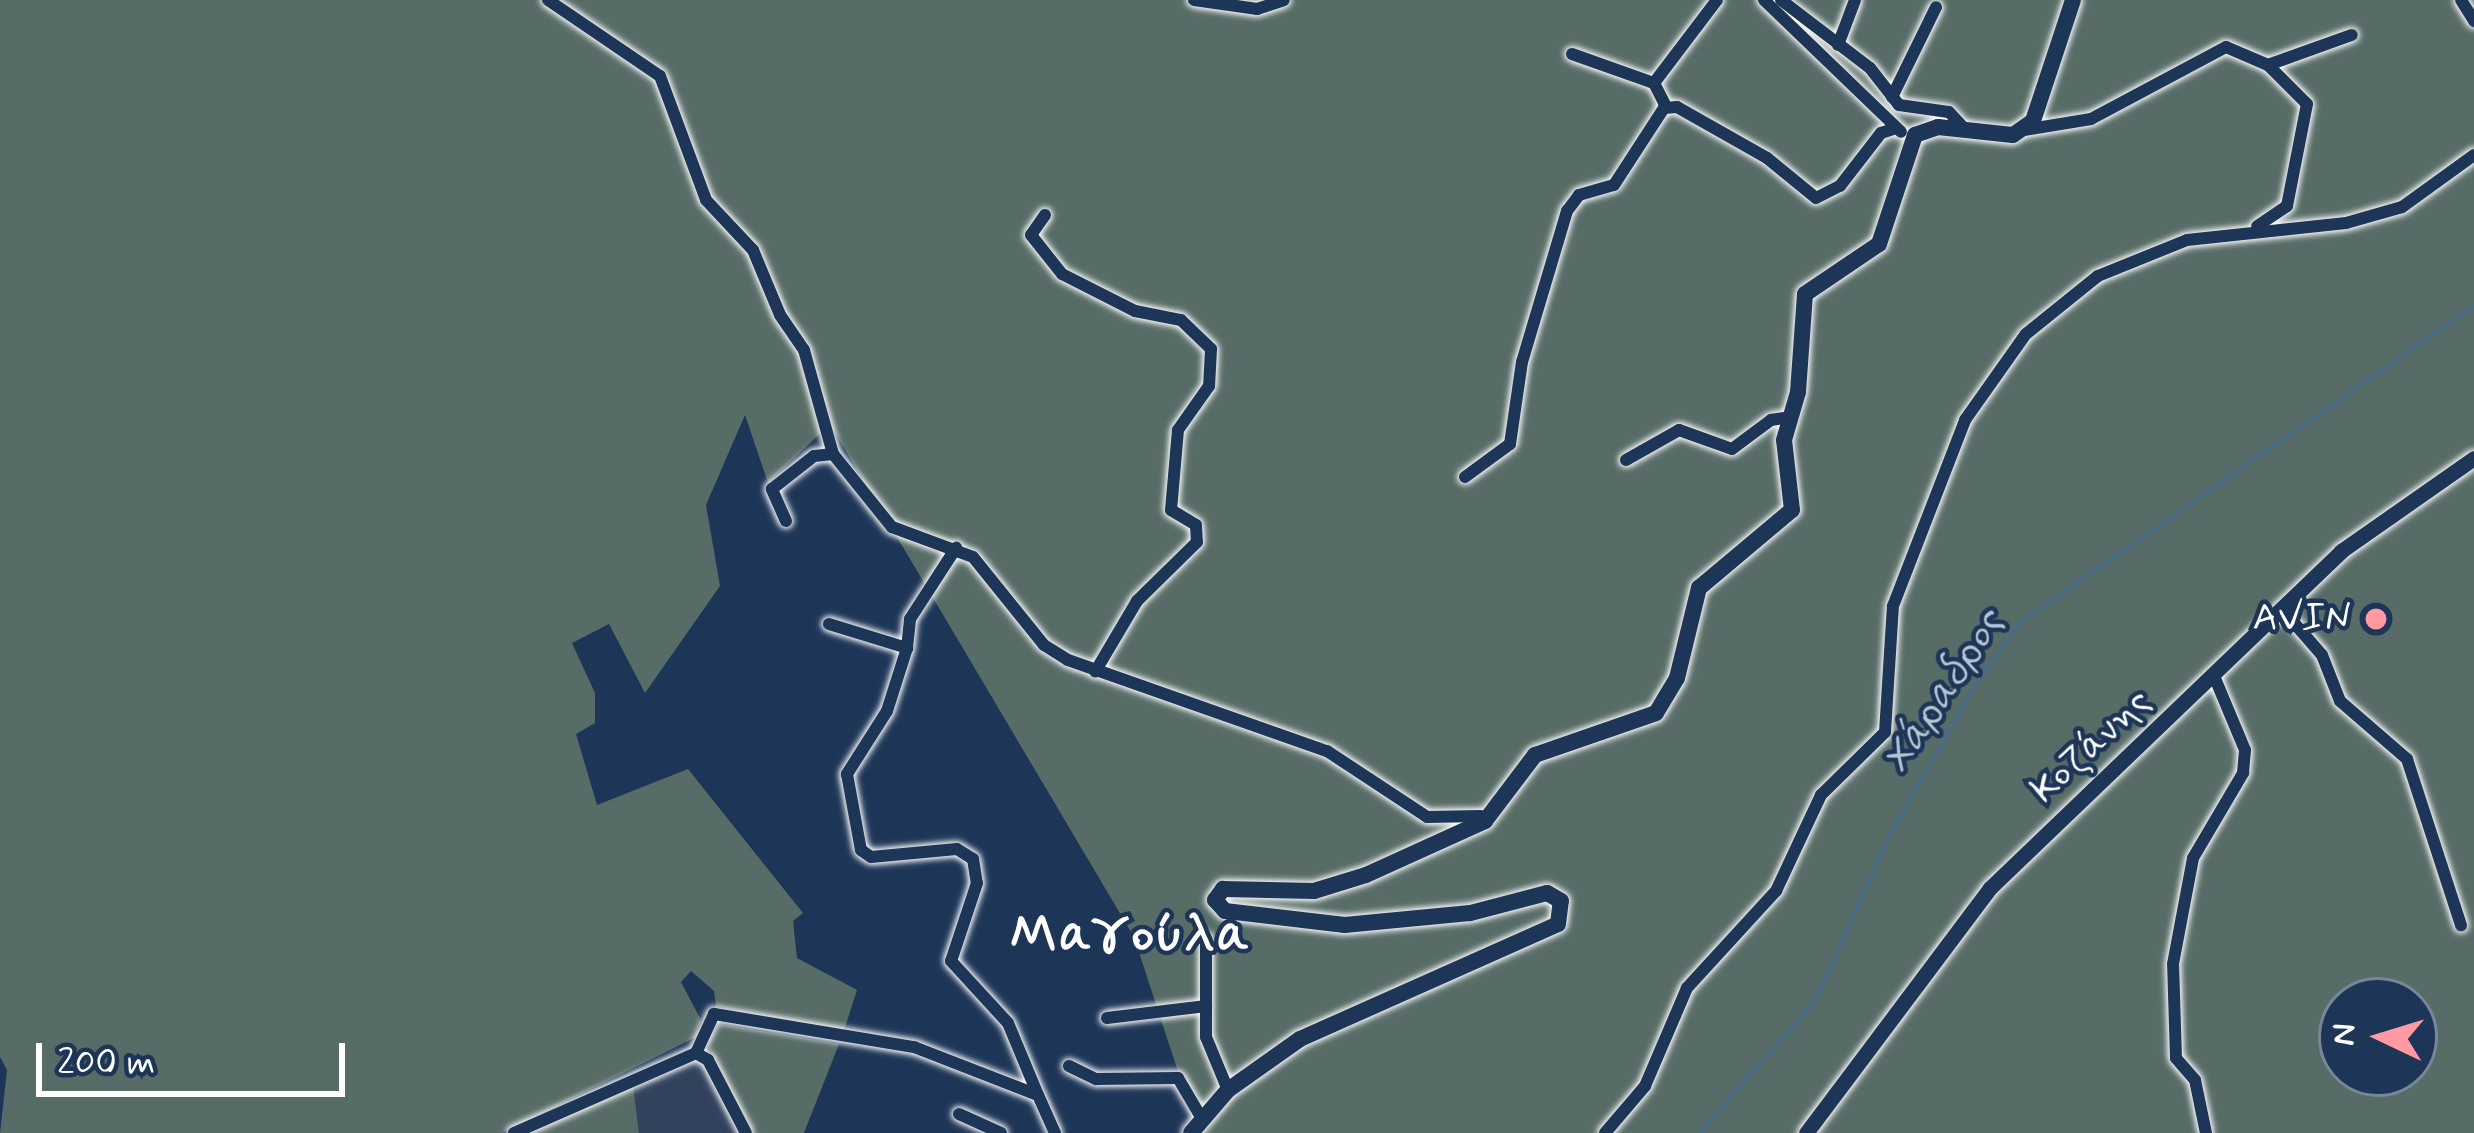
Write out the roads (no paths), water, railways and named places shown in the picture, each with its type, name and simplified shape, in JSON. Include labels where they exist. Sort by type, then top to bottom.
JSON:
[{"type":"main road","points":[[1196,1125],[1228,1090],[1300,1040],[1558,924],[1562,908],[1556,895],[1539,893],[1469,913],[1345,926],[1220,909],[1219,890],[1314,891],[1342,883],[1468,830],[1493,812],[1535,755],[1644,719],[1664,704],[1699,589],[1773,533],[1792,510],[1784,440],[1791,417],[1805,294],[1879,244],[1904,134],[1925,129],[2023,130],[2044,100],[2073,0]]},
{"type":"street","points":[[548,0],[660,76],[706,200],[753,250],[780,315],[804,350],[833,454],[892,527],[956,548],[990,573],[1050,650],[1096,672],[1319,747],[1427,817],[1468,820],[1493,812]]},
{"type":"street","points":[[1194,0],[1257,9],[1284,0]]},
{"type":"street","points":[[1654,83],[1717,0]]},
{"type":"street","points":[[1764,0],[1904,134]]},
{"type":"street","points":[[1781,0],[1838,44],[1908,109],[1949,112],[1964,129]]},
{"type":"street","points":[[1838,44],[1855,0]]},
{"type":"street","points":[[2462,0],[2474,21]]},
{"type":"street","points":[[1892,97],[1936,7]]},
{"type":"street","points":[[2268,65],[2351,35]]},
{"type":"street","points":[[2023,130],[2091,119],[2216,49],[2268,65],[2307,104],[2302,158],[2287,206],[2242,232]]},
{"type":"street","points":[[1572,55],[1654,83],[1666,107],[1767,158],[1816,198],[1840,186],[1881,133],[1904,134]]},
{"type":"street","points":[[1465,477],[1510,444],[1522,362],[1567,211],[1579,195],[1614,184],[1666,107]]},
{"type":"street","points":[[1605,1133],[1645,1085],[1687,988],[1775,891],[1821,795],[1885,732],[1892,606],[1973,407],[2050,310],[2098,276],[2187,240],[2346,223],[2402,207],[2474,155]]},
{"type":"street","points":[[1045,215],[1031,235],[1063,274],[1135,311],[1181,320],[1211,349],[1209,386],[1178,430],[1171,509],[1196,525],[1197,542],[1137,601],[1096,672]]},
{"type":"street","points":[[1626,460],[1679,430],[1732,449],[1771,420],[1791,417]]},
{"type":"street","points":[[787,521],[772,489],[814,456],[833,454]]},
{"type":"street","name":"Κοζάνης","points":[[1806,1133],[1990,888],[2349,544],[2474,458]]},
{"type":"street","points":[[956,548],[910,620],[907,648],[887,711],[847,774],[861,850],[871,856],[957,850],[973,859],[977,883],[951,961],[1008,1023],[1054,1133]]},
{"type":"street","points":[[2281,608],[2322,655],[2340,701],[2407,758],[2461,925]]},
{"type":"street","points":[[829,624],[907,648]]},
{"type":"street","points":[[2206,1133],[2195,1080],[2176,1058],[2173,970],[2193,858],[2243,773],[2237,722],[2214,676]]},
{"type":"street","points":[[1206,940],[1206,1037],[1228,1090]]},
{"type":"street","points":[[1107,1018],[1207,1006]]},
{"type":"street","points":[[514,1133],[696,1053],[714,1014],[914,1047],[1038,1095]]},
{"type":"street","points":[[696,1053],[708,1060],[746,1133]]},
{"type":"street","points":[[1069,1066],[1096,1079],[1175,1077],[1196,1125]]},
{"type":"street","points":[[958,1114],[1001,1133]]},
{"type":"waterway","name":"Χάραδρος","points":[[1698,1133],[1815,1000],[1888,837],[1976,682],[2020,622],[2474,305]]},
{"type":"place","name":"AVIN","points":[[2376,619]]},
{"type":"district","name":"Μαγούλα","points":[[1131,936]]}]
